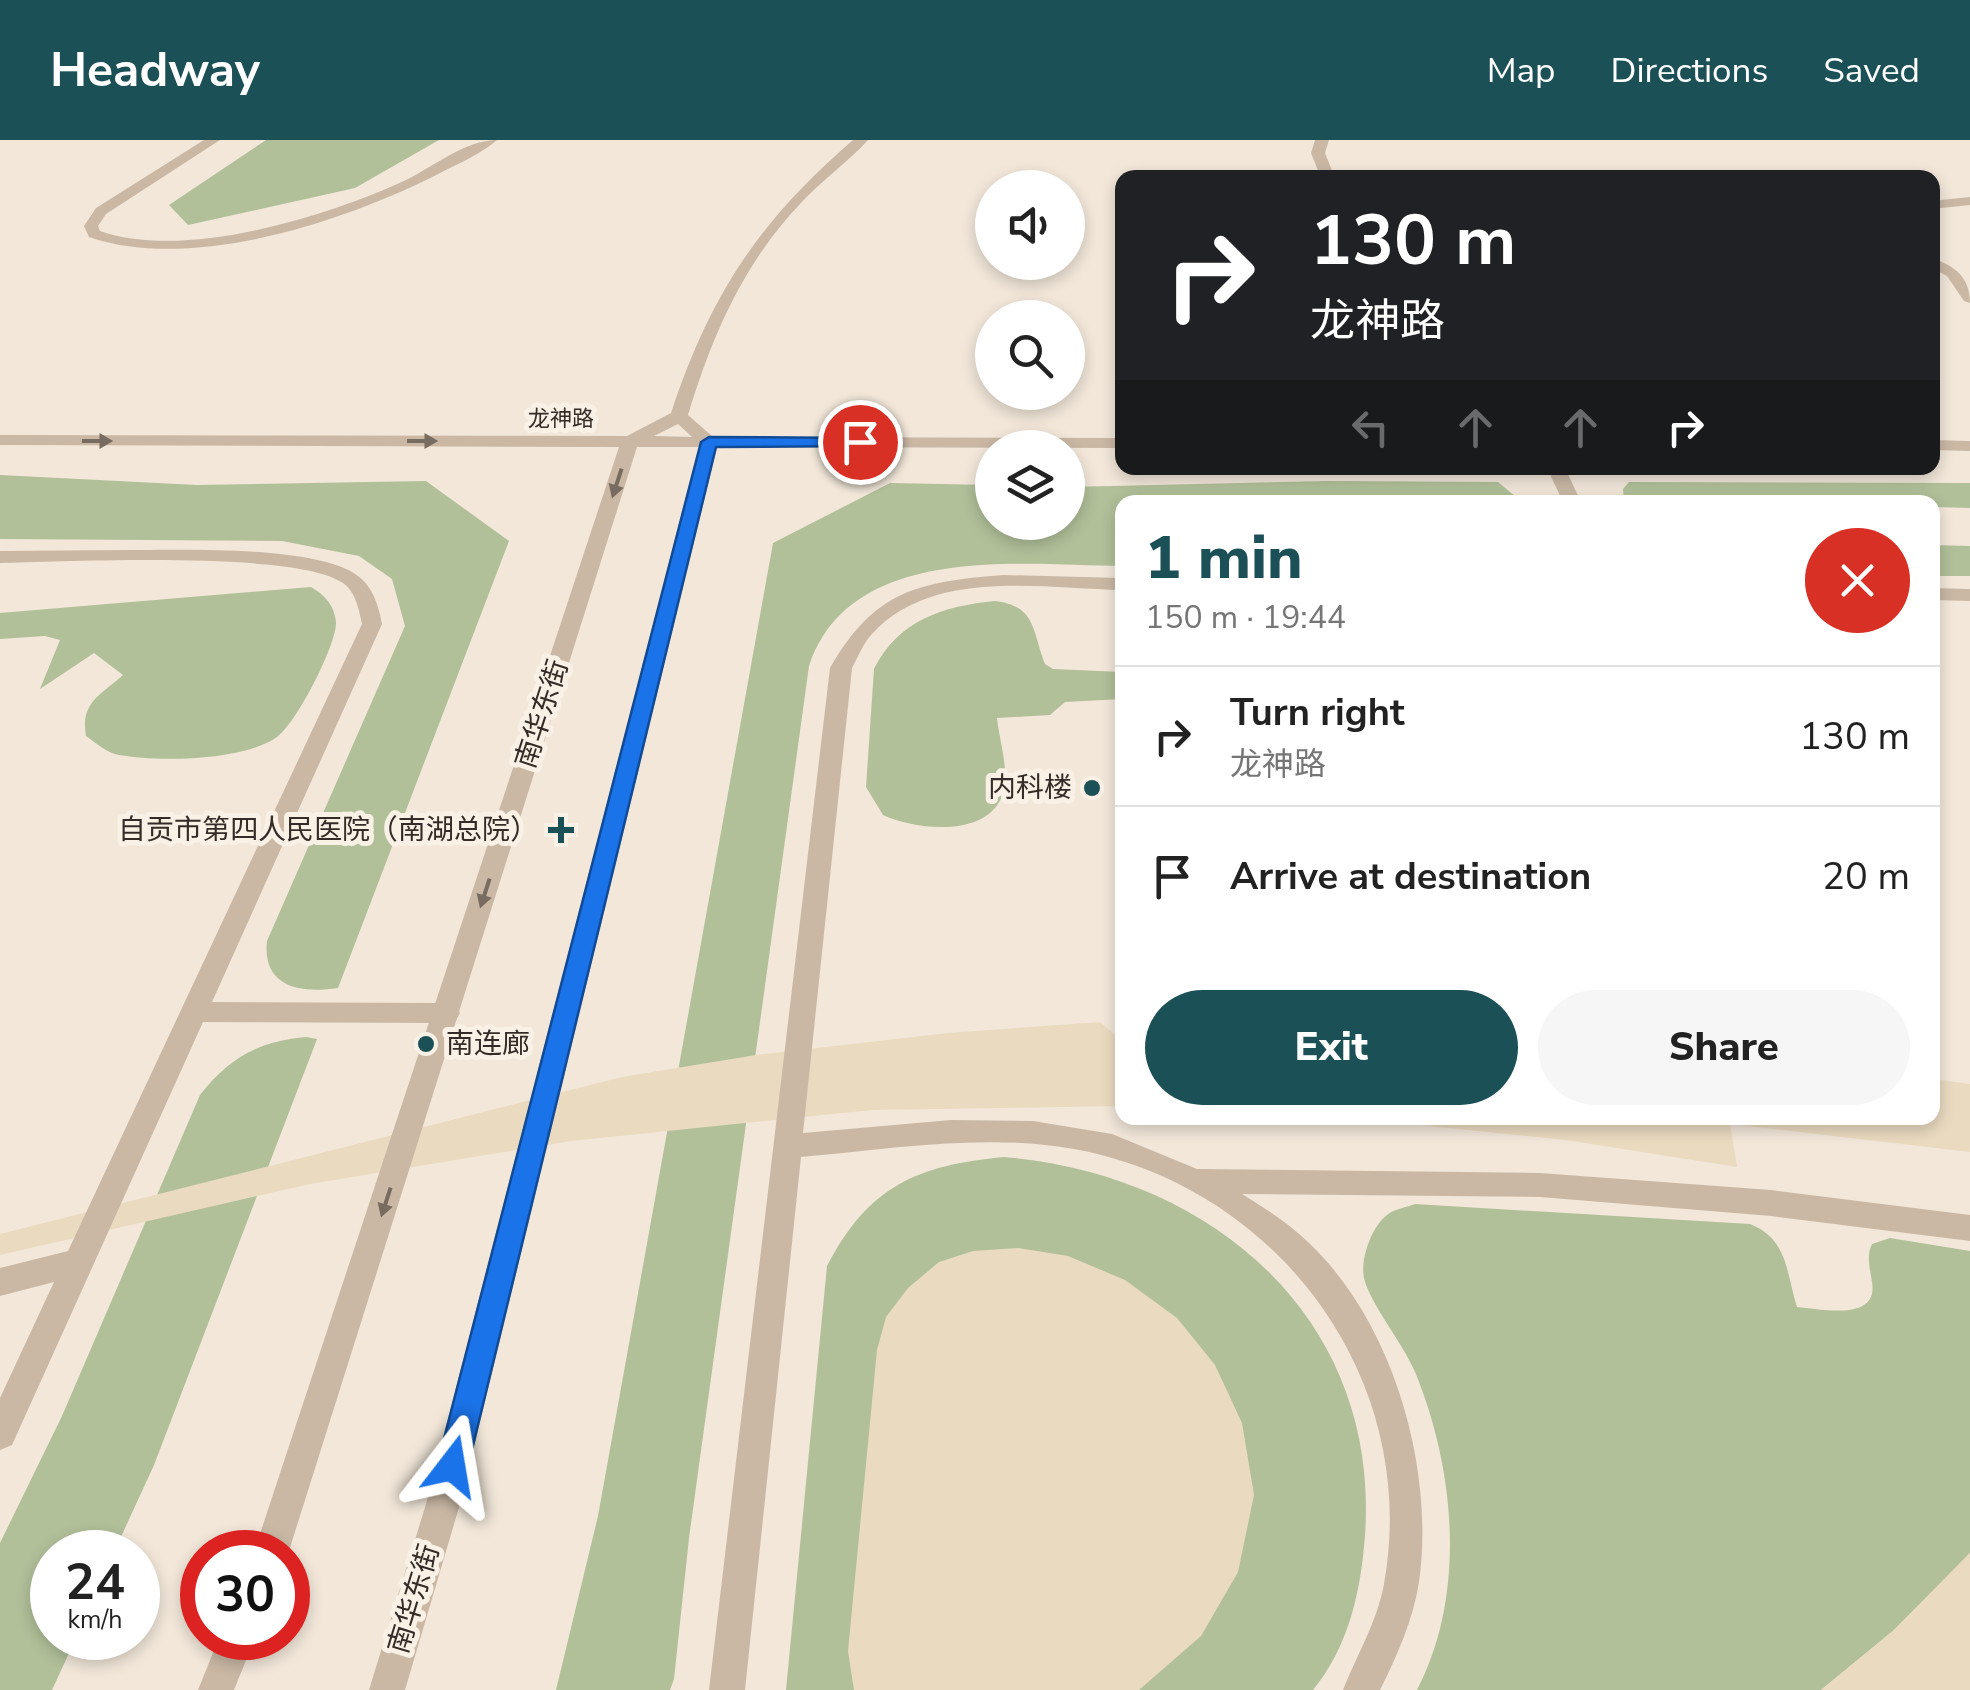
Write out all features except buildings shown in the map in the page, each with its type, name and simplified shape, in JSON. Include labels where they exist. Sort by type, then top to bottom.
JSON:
[{"type":"street","points":[[212,140],[101,211],[91,226],[94,234],[112,242],[170,243],[298,226],[397,193],[490,140]]},
{"type":"street","points":[[630,442],[678,416],[700,344],[746,255],[816,177],[861,140]]},
{"type":"street","points":[[1322,140],[1318,153],[1325,170]]},
{"type":"street","points":[[1940,204],[1970,202]]},
{"type":"street","points":[[1940,266],[1952,273],[1970,298]]},
{"type":"street","points":[[678,416],[709,442]]},
{"type":"street","name":"龙神路","points":[[0,440],[1115,443]]},
{"type":"street","name":"南华东街","points":[[278,1530],[630,442]]},
{"type":"street","name":"南华东街","points":[[387,1690],[443,1504],[709,442]]},
{"type":"street","points":[[1940,446],[1970,446]]},
{"type":"street","points":[[0,556],[273,559],[323,566],[347,576],[363,593],[372,624],[0,1434]]},
{"type":"street","points":[[727,1690],[841,668],[848,648],[879,613],[945,587],[992,583],[1115,584]]},
{"type":"street","points":[[1940,594],[1970,595]]},
{"type":"street","points":[[194,1012],[446,1013]]},
{"type":"street","points":[[788,1146],[982,1131],[1040,1132],[1111,1146],[1194,1181],[1274,1234],[1315,1269],[1350,1321],[1398,1432],[1408,1540],[1396,1601],[1375,1668],[1362,1690]]},
{"type":"street","points":[[1194,1181],[1540,1186],[1771,1203],[1970,1228]]},
{"type":"street","points":[[0,1282],[80,1262]]},
{"type":"street","points":[[216,1690],[228,1660]]},
{"type":"green space","points":[[266,140],[439,140],[355,188],[188,225],[169,205]]},
{"type":"green space","points":[[0,475],[197,485],[426,481],[509,541],[338,988],[310,990],[286,984],[271,969],[267,941],[405,626],[392,579],[359,556],[282,541],[0,539]]},
{"type":"green space","points":[[1498,482],[1514,495],[1115,495],[1115,566],[1036,564],[943,569],[899,580],[861,598],[830,626],[809,666],[689,1538],[674,1679],[670,1690],[556,1690],[598,1516],[773,543],[890,483],[975,485],[975,540],[1085,540],[1085,487]]},
{"type":"green space","points":[[1629,482],[1970,483],[1970,508],[1940,507],[1940,495],[1623,495]]},
{"type":"green space","points":[[1940,545],[1970,546],[1970,576],[1940,576]]},
{"type":"green space","points":[[311,587],[328,602],[336,623],[314,684],[277,737],[223,755],[156,759],[106,750],[86,736],[86,715],[94,700],[123,675],[94,653],[40,689],[60,640],[45,636],[0,639],[0,613]]},
{"type":"green space","points":[[995,601],[1019,608],[1031,622],[1045,664],[1053,669],[1115,672],[1115,699],[1065,702],[1050,715],[997,718],[1005,768],[1002,796],[981,819],[930,827],[883,815],[866,787],[874,669],[884,652],[909,627],[958,607]]},
{"type":"green space","points":[[289,1039],[317,1039],[154,1465],[124,1530],[30,1530],[30,1660],[66,1660],[52,1690],[0,1690],[0,1543],[62,1416],[200,1095],[234,1061],[259,1047]]},
{"type":"green space","points":[[1004,1157],[1079,1169],[1149,1192],[1212,1226],[1267,1270],[1311,1324],[1344,1386],[1362,1457],[1365,1535],[1351,1617],[1336,1655],[1313,1690],[786,1690],[827,1266],[860,1216],[899,1184],[946,1166]]},
{"type":"green space","points":[[1415,1204],[1750,1224],[1772,1238],[1779,1248],[1797,1307],[1819,1310],[1846,1310],[1866,1303],[1872,1295],[1872,1244],[1890,1238],[1970,1251],[1970,1553],[1894,1630],[1821,1690],[1417,1690],[1433,1653],[1449,1573],[1446,1490],[1429,1410],[1415,1372],[1367,1288],[1363,1270],[1368,1244],[1382,1220],[1393,1211]]},
{"type":"shaded area","points":[[1100,1022],[1115,1035],[1115,1106],[872,1110],[571,1141],[310,1184],[0,1255],[0,1234],[622,1077],[756,1055],[948,1033]]},
{"type":"shaded area","points":[[1940,1080],[1970,1084],[1970,1152],[1739,1125],[1940,1125]]},
{"type":"shaded area","points":[[1420,1125],[1730,1125],[1737,1167],[1566,1140]]},
{"type":"shaded area","points":[[1018,1248],[1068,1256],[1125,1280],[1177,1318],[1215,1365],[1242,1423],[1254,1495],[1238,1572],[1201,1636],[1139,1690],[854,1690],[848,1651],[877,1350],[886,1317],[908,1288],[939,1262],[973,1251]]},
{"type":"shaded area","points":[[1970,1553],[1970,1690],[1821,1690],[1894,1630]]},
{"type":"place","name":"内科楼","points":[[1092,788]]},
{"type":"place","name":"自贡市第四人民医院（南湖总院）","points":[[561,830]]},
{"type":"place","name":"南连廊","points":[[426,1044]]},
{"type":"route","points":[[452,1466],[709,442],[860,442]]}]
